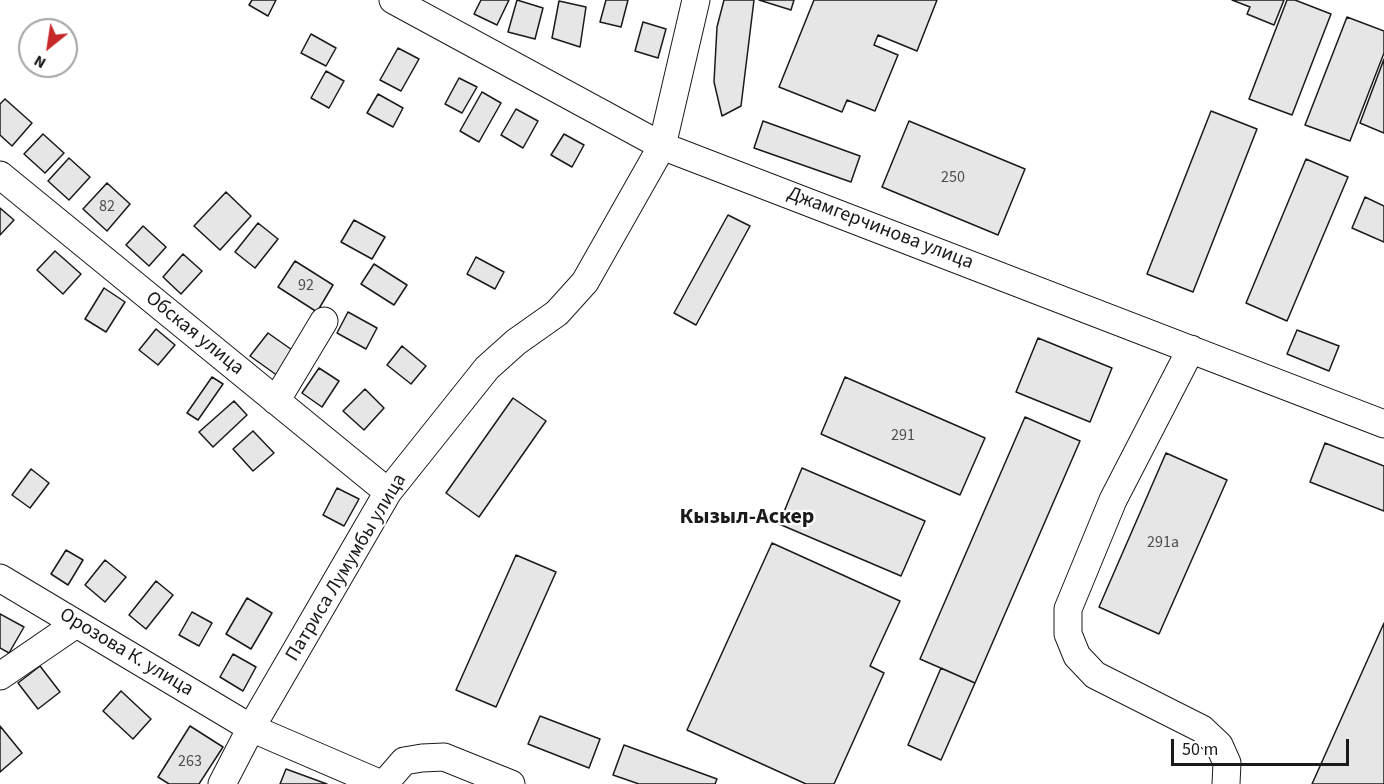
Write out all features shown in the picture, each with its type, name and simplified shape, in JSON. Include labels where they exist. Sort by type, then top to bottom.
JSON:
[{"type":"street","name":"Джамгерчинова улица","points":[[393,0],[662,146],[1384,423]]},
{"type":"street","name":"Патриса Лумумбы улица","points":[[222,784],[251,728],[388,492],[487,368],[516,342],[557,313],[585,282],[662,146],[696,0]]},
{"type":"street","name":"Обская улица","points":[[0,175],[388,492]]},
{"type":"street","points":[[276,401],[324,321]]},
{"type":"street","points":[[1191,349],[1113,500],[1068,609],[1068,634],[1077,656],[1095,675],[1202,729],[1219,745],[1227,763],[1226,784]]},
{"type":"street","name":"Орозова К. улица","points":[[0,578],[251,728],[382,784]]},
{"type":"street","points":[[0,676],[76,624]]},
{"type":"street","points":[[382,784],[404,761],[444,757],[511,784]]},
{"type":"building","points":[[252,0],[276,0],[268,16],[249,5]]},
{"type":"building","points":[[481,0],[509,0],[497,25],[474,14]]},
{"type":"building","points":[[517,0],[543,8],[535,39],[508,32]]},
{"type":"building","points":[[606,0],[628,0],[621,27],[600,22]]},
{"type":"building","points":[[724,0],[754,0],[741,106],[722,116],[714,82],[717,27]]},
{"type":"building","points":[[759,0],[794,0],[791,10]]},
{"type":"building","points":[[814,0],[937,0],[917,51],[878,35],[874,45],[898,55],[875,111],[847,100],[842,112],[779,87]]},
{"type":"building","points":[[1232,0],[1284,0],[1274,25],[1247,14],[1250,7]]},
{"type":"building","points":[[1287,0],[1295,0],[1331,14],[1292,115],[1249,99]]},
{"type":"building","points":[[559,1],[586,7],[580,47],[552,38]]},
{"type":"building","points":[[1347,17],[1384,31],[1384,53],[1350,141],[1305,125]]},
{"type":"building","points":[[643,22],[666,29],[658,58],[635,51]]},
{"type":"building","points":[[311,34],[336,48],[326,66],[301,53]]},
{"type":"building","points":[[398,48],[419,59],[401,91],[380,80]]},
{"type":"building","points":[[1384,59],[1384,133],[1360,123]]},
{"type":"building","points":[[326,71],[344,81],[329,108],[311,98]]},
{"type":"building","points":[[459,78],[477,87],[462,113],[445,104]]},
{"type":"building","points":[[482,92],[501,103],[479,142],[460,131]]},
{"type":"building","points":[[378,94],[403,108],[393,127],[367,113]]},
{"type":"building","points":[[5,99],[32,123],[12,146],[0,135],[0,104]]},
{"type":"building","points":[[516,109],[538,121],[523,148],[501,135]]},
{"type":"building","points":[[1211,111],[1257,129],[1193,292],[1147,274]]},
{"type":"building","points":[[763,121],[860,156],[851,182],[754,148]]},
{"type":"building","points":[[909,121],[1025,169],[998,235],[882,187]]},
{"type":"building","points":[[43,134],[64,153],[45,173],[24,154]]},
{"type":"building","points":[[564,134],[584,145],[572,167],[551,155]]},
{"type":"building","points":[[69,158],[90,177],[69,200],[48,181]]},
{"type":"building","points":[[1306,159],[1348,177],[1287,321],[1246,303]]},
{"type":"building","points":[[107,183],[130,204],[107,231],[83,209]]},
{"type":"building","points":[[226,192],[251,216],[220,250],[194,226]]},
{"type":"building","points":[[1365,197],[1384,206],[1384,242],[1352,228]]},
{"type":"building","points":[[0,208],[14,220],[0,235]]},
{"type":"building","points":[[728,215],[750,226],[696,325],[674,313]]},
{"type":"building","points":[[354,220],[385,237],[372,259],[341,242]]},
{"type":"building","points":[[258,223],[278,239],[255,268],[235,252]]},
{"type":"building","points":[[143,226],[166,247],[149,266],[126,245]]},
{"type":"building","points":[[55,251],[81,274],[63,294],[37,270]]},
{"type":"building","points":[[183,254],[202,271],[181,294],[163,277]]},
{"type":"building","points":[[476,257],[504,272],[495,289],[467,274]]},
{"type":"building","points":[[295,261],[333,285],[317,312],[278,287]]},
{"type":"building","points":[[374,264],[407,285],[394,305],[361,284]]},
{"type":"building","points":[[104,288],[125,302],[106,332],[85,319]]},
{"type":"building","points":[[348,312],[377,328],[366,349],[337,333]]},
{"type":"building","points":[[156,329],[175,345],[158,365],[139,350]]},
{"type":"building","points":[[1297,330],[1339,346],[1329,371],[1287,354]]},
{"type":"building","points":[[268,333],[295,352],[278,376],[250,356]]},
{"type":"building","points":[[1038,338],[1112,368],[1090,422],[1016,392]]},
{"type":"building","points":[[402,346],[426,366],[411,384],[387,365]]},
{"type":"building","points":[[319,368],[339,381],[322,407],[302,393]]},
{"type":"building","points":[[212,377],[223,384],[198,420],[187,413]]},
{"type":"building","points":[[845,377],[985,438],[960,495],[821,434]]},
{"type":"building","points":[[365,389],[384,408],[364,430],[343,411]]},
{"type":"building","points":[[513,398],[546,421],[479,517],[446,493]]},
{"type":"building","points":[[234,401],[247,415],[213,447],[199,432]]},
{"type":"building","points":[[1025,417],[1080,441],[975,683],[920,659]]},
{"type":"building","points":[[253,431],[274,453],[253,471],[233,449]]},
{"type":"building","points":[[1325,443],[1384,466],[1384,511],[1310,482]]},
{"type":"building","points":[[1166,453],[1227,480],[1159,634],[1099,607]]},
{"type":"building","points":[[802,468],[925,521],[901,576],[779,524]]},
{"type":"building","points":[[31,469],[49,483],[30,508],[12,495]]},
{"type":"building","points":[[337,488],[359,499],[344,526],[323,515]]},
{"type":"building","points":[[772,543],[900,601],[870,666],[884,673],[834,784],[806,784],[687,730]]},
{"type":"building","points":[[66,550],[83,560],[68,585],[51,574]]},
{"type":"building","points":[[516,555],[556,572],[496,707],[456,690]]},
{"type":"building","points":[[105,560],[126,577],[105,602],[85,585]]},
{"type":"building","points":[[156,581],[173,595],[146,629],[129,615]]},
{"type":"building","points":[[247,598],[272,613],[251,649],[226,634]]},
{"type":"building","points":[[192,612],[212,623],[199,646],[179,635]]},
{"type":"building","points":[[0,614],[24,627],[9,653],[0,648]]},
{"type":"building","points":[[1384,623],[1384,784],[1312,784]]},
{"type":"building","points":[[233,654],[256,667],[243,691],[220,677]]},
{"type":"building","points":[[40,666],[60,692],[38,709],[18,683]]},
{"type":"building","points":[[941,668],[975,683],[941,760],[908,745]]},
{"type":"building","points":[[121,691],[151,719],[133,739],[103,711]]},
{"type":"building","points":[[540,716],[600,739],[589,768],[528,744]]},
{"type":"building","points":[[0,726],[22,753],[0,772]]},
{"type":"building","points":[[190,726],[223,747],[199,784],[169,784],[158,777]]},
{"type":"building","points":[[624,745],[717,779],[715,784],[639,784],[613,775]]},
{"type":"building","points":[[286,769],[327,784],[280,784]]},
{"type":"district","name":"Кызыл-Аскер","points":[[747,518]]}]
